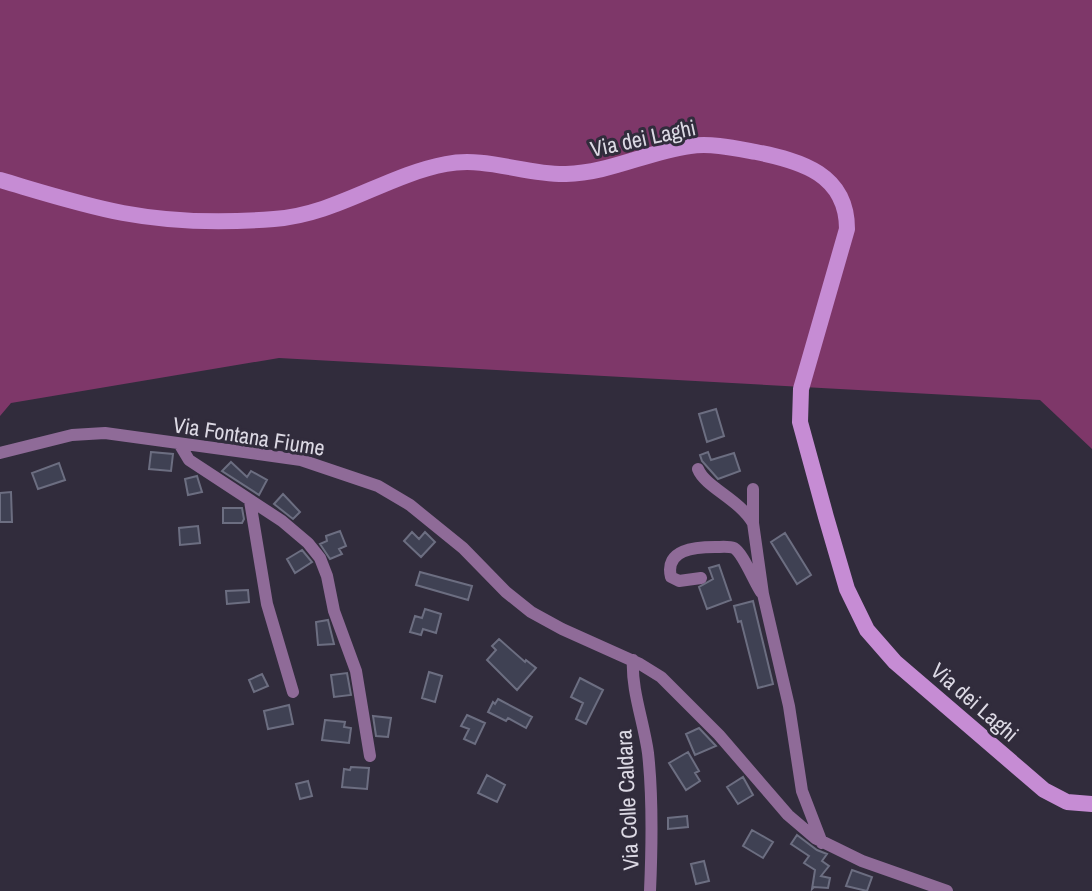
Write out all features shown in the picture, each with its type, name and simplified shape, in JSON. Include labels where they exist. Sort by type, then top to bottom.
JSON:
[{"type":"main road","name":"Via dei Laghi","points":[[0,180],[134,215],[257,220],[304,215],[428,168],[460,162],[566,174],[596,171],[663,152],[702,145],[769,154],[812,168],[824,176],[839,194],[847,229],[801,389],[799,412],[826,517],[855,609],[867,630],[895,662],[1025,774],[1059,799],[1074,804],[1092,804]]},
{"type":"street","name":"Via Fontana Fiume","points":[[0,453],[89,433],[301,460],[378,486],[410,505],[463,548],[525,608],[655,673],[726,743],[788,815],[822,843],[862,861],[947,891]]},
{"type":"street","points":[[180,445],[189,460],[301,536],[316,551],[323,563],[336,616],[356,671],[370,756]]},
{"type":"street","points":[[698,469],[703,478],[738,503],[753,523]]},
{"type":"street","points":[[753,489],[753,523],[763,594],[787,695],[801,786],[822,843]]},
{"type":"street","points":[[250,501],[267,604],[293,692]]},
{"type":"street","points":[[701,578],[679,581],[671,577],[671,568],[681,552],[692,548],[733,548],[740,553],[763,594]]},
{"type":"street","name":"Via Colle Caldara","points":[[630,659],[648,755],[650,891]]},
{"type":"street","points":[[651,865],[660,891]]},
{"type":"shaded area","points":[[0,0],[1092,0],[1092,449],[1040,400],[279,358],[11,403],[0,416]]},
{"type":"building","points":[[716,409],[724,436],[707,442],[699,414]]},
{"type":"building","points":[[151,452],[173,454],[171,471],[149,469]]},
{"type":"building","points":[[708,452],[711,460],[734,453],[740,471],[718,479],[702,461],[700,455]]},
{"type":"building","points":[[231,462],[247,477],[251,471],[267,480],[259,495],[222,471]]},
{"type":"building","points":[[59,463],[65,480],[38,489],[32,473]]},
{"type":"building","points":[[197,476],[202,492],[188,495],[185,479]]},
{"type":"building","points":[[11,492],[12,522],[0,522],[0,493]]},
{"type":"building","points":[[283,494],[300,512],[293,519],[274,504]]},
{"type":"building","points":[[223,508],[242,508],[242,523],[223,523]]},
{"type":"building","points":[[198,526],[200,543],[180,545],[179,528]]},
{"type":"building","points":[[340,531],[346,546],[339,549],[342,554],[330,559],[320,544],[327,541],[326,536]]},
{"type":"building","points":[[412,532],[419,539],[425,532],[435,542],[421,557],[404,541]]},
{"type":"building","points":[[785,533],[811,575],[797,584],[771,542]]},
{"type":"building","points":[[302,550],[312,562],[295,573],[287,559]]},
{"type":"building","points":[[719,565],[731,600],[707,609],[699,587],[713,579],[709,568]]},
{"type":"building","points":[[420,572],[472,586],[468,600],[416,585]]},
{"type":"building","points":[[248,590],[249,602],[227,604],[226,591]]},
{"type":"building","points":[[753,601],[773,684],[758,688],[741,621],[738,622],[734,606]]},
{"type":"building","points":[[425,609],[441,614],[436,633],[423,629],[421,635],[410,632],[415,616],[422,618]]},
{"type":"building","points":[[328,620],[334,644],[318,645],[316,622]]},
{"type":"building","points":[[499,639],[536,668],[517,690],[487,660],[496,650],[492,646]]},
{"type":"building","points":[[429,672],[442,676],[435,702],[422,698]]},
{"type":"building","points":[[347,673],[351,695],[334,697],[331,675]]},
{"type":"building","points":[[262,674],[268,686],[254,692],[249,680]]},
{"type":"building","points":[[580,678],[603,690],[586,724],[576,719],[583,703],[571,697]]},
{"type":"building","points":[[498,699],[532,717],[526,728],[488,712]]},
{"type":"building","points":[[289,705],[293,724],[268,729],[264,711]]},
{"type":"building","points":[[467,715],[485,723],[475,744],[464,739],[469,729],[461,726]]},
{"type":"building","points":[[373,716],[391,718],[388,737],[376,736]]},
{"type":"building","points":[[325,720],[345,722],[344,727],[351,728],[349,743],[322,740]]},
{"type":"building","points":[[699,728],[716,746],[695,755],[686,734]]},
{"type":"building","points":[[688,752],[699,771],[695,773],[700,781],[686,790],[669,763]]},
{"type":"building","points":[[351,767],[369,768],[367,789],[342,787],[344,769],[350,770]]},
{"type":"building","points":[[487,775],[505,785],[497,802],[478,793]]},
{"type":"building","points":[[743,777],[753,795],[738,804],[727,787]]},
{"type":"building","points":[[308,781],[312,796],[300,799],[296,784]]},
{"type":"building","points":[[687,816],[688,827],[668,829],[668,818]]},
{"type":"building","points":[[752,830],[773,842],[763,858],[743,846]]},
{"type":"building","points":[[797,835],[827,854],[822,861],[829,866],[821,876],[830,878],[828,888],[812,889],[815,870],[804,863],[809,856],[791,844]]},
{"type":"building","points":[[704,861],[709,881],[696,884],[691,864]]},
{"type":"building","points":[[852,870],[872,877],[867,891],[846,886]]}]
